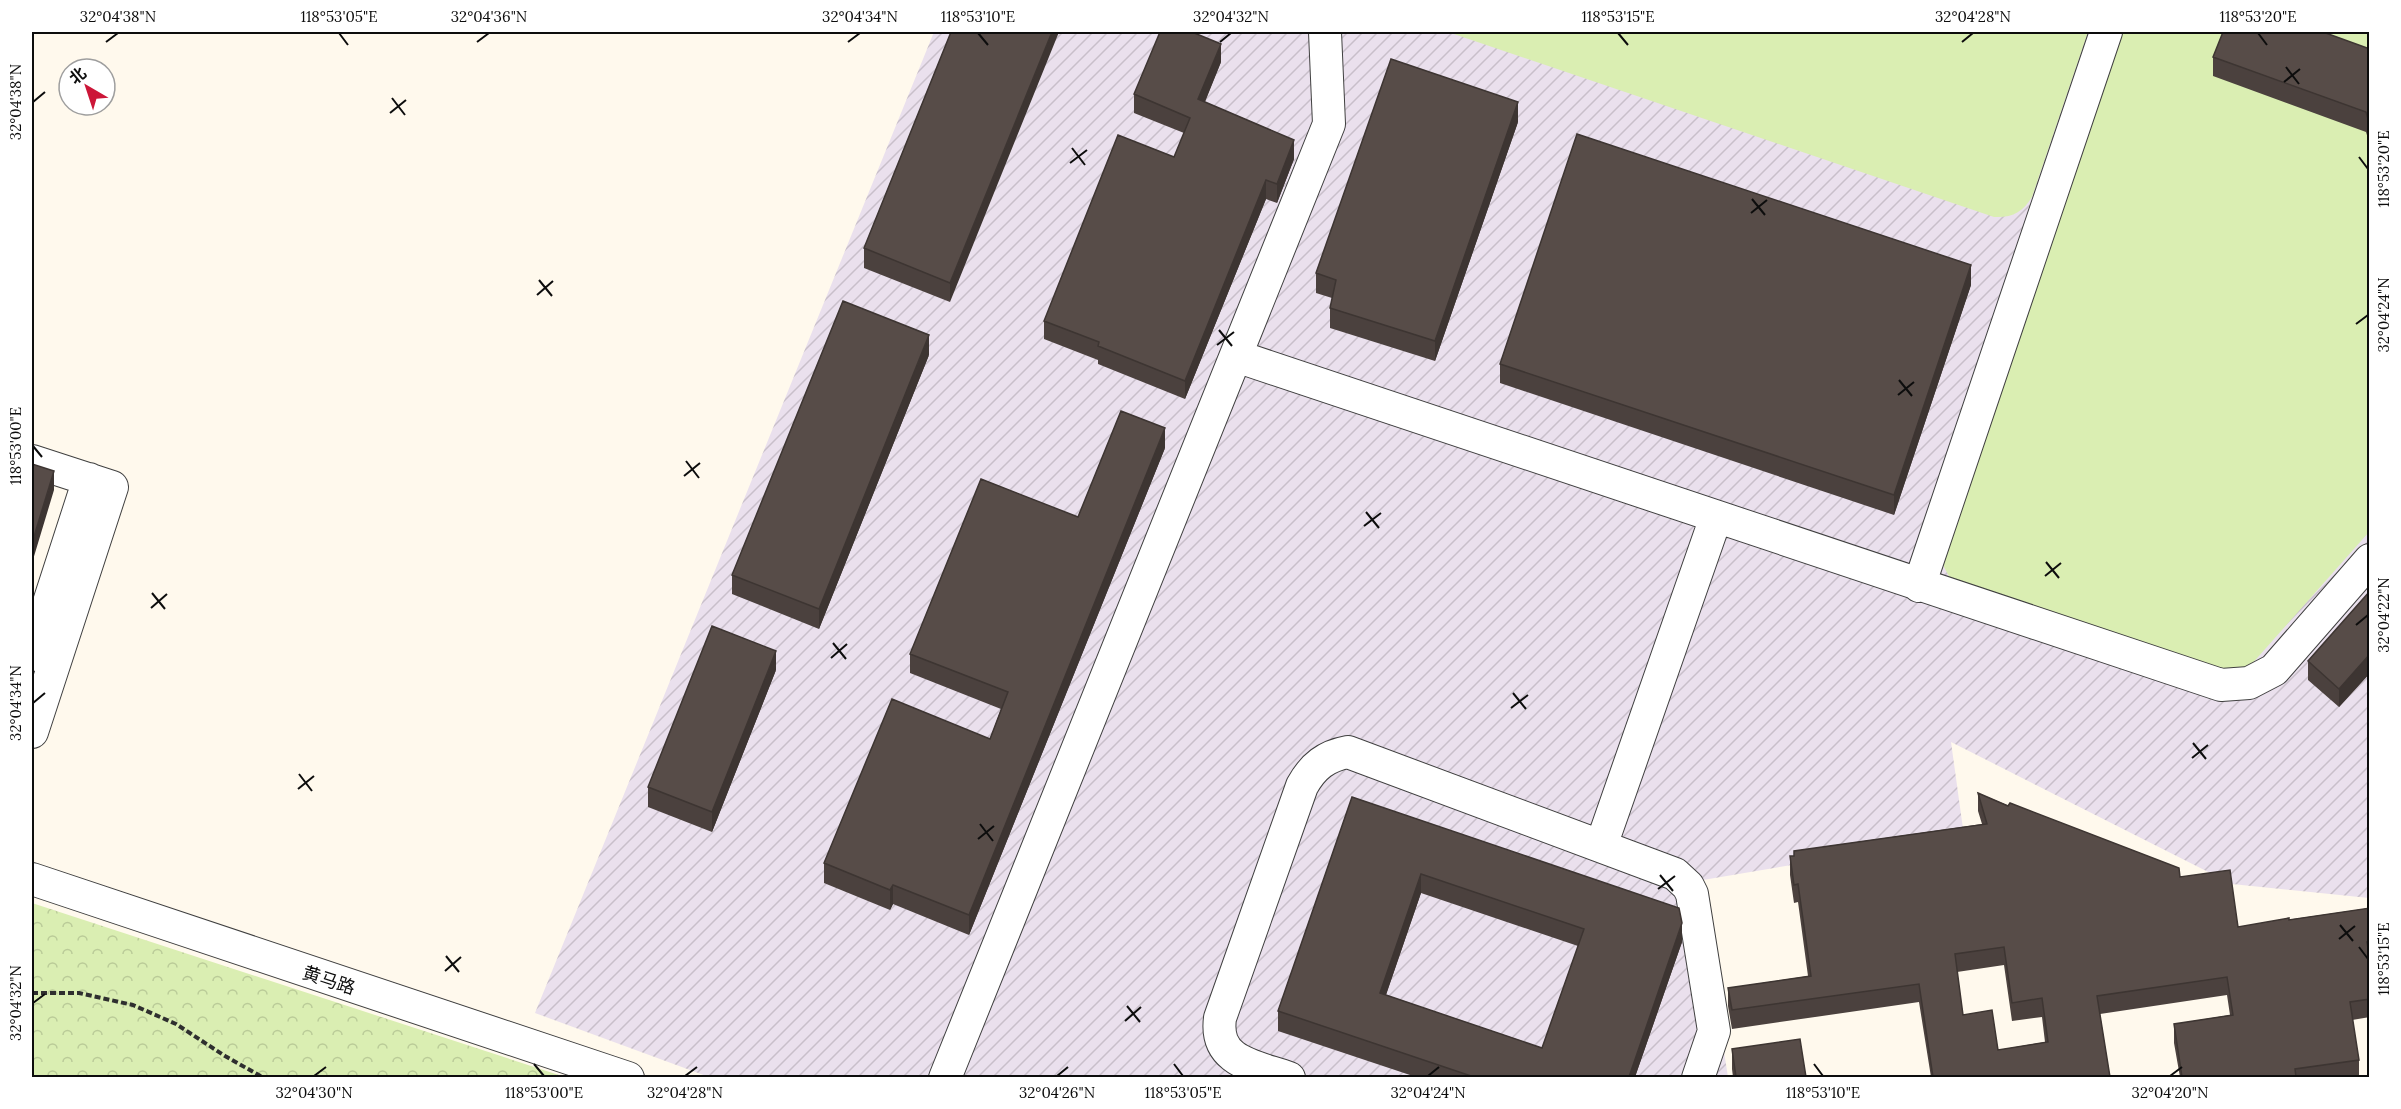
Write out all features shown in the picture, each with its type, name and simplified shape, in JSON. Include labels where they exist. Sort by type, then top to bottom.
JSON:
[{"type":"street","points":[[945,1077],[1329,124],[1325,32]]},
{"type":"street","points":[[1919,586],[2106,32]]},
{"type":"street","points":[[1236,356],[2208,683],[2235,686],[2249,683],[2274,670],[2370,560]]},
{"type":"street","points":[[32,461],[112,487],[32,732]]},
{"type":"street","points":[[32,655],[89,479]]},
{"type":"street","points":[[1601,846],[1716,517]]},
{"type":"street","points":[[1289,1077],[1241,1062],[1232,1056],[1224,1047],[1219,1028],[1220,1018],[1302,786],[1313,769],[1321,762],[1348,752],[1676,874],[1688,886],[1692,894],[1714,1031],[1698,1077]]},
{"type":"street","name":"黄马路","points":[[32,879],[176,929],[628,1077]]},
{"type":"path","points":[[32,993],[79,993],[133,1005],[176,1024],[225,1056],[264,1077]]},
{"type":"shaded area","points":[[934,32],[2369,32],[2369,898],[2232,884],[1951,742],[1964,836],[1697,881],[1728,1077],[709,1077],[535,1013]]},
{"type":"green space","points":[[1448,32],[2088,32],[2032,197],[2025,207],[2016,213],[1994,217]]},
{"type":"green space","points":[[2118,32],[2369,32],[2369,532],[2250,666],[2231,674],[1952,582],[1944,567],[1943,557]]},
{"type":"green space","points":[[32,903],[565,1077],[32,1077]]},
{"type":"building","points":[[951,32],[1052,32],[950,283],[864,248]]},
{"type":"building","points":[[1160,32],[1192,32],[1221,44],[1198,99],[1294,140],[1277,184],[1266,180],[1185,381],[1098,346],[1099,342],[1044,321],[1118,135],[1174,157],[1190,118],[1134,94]]},
{"type":"building","points":[[2223,32],[2323,32],[2370,49],[2370,126],[2366,112],[2213,57]]},
{"type":"building","points":[[1391,59],[1518,102],[1435,341],[1330,308],[1336,280],[1316,273]]},
{"type":"building","points":[[1577,134],[1971,265],[1894,495],[1500,364]]},
{"type":"building","points":[[843,301],[929,335],[819,609],[732,575]]},
{"type":"building","points":[[1121,411],[1165,428],[969,915],[893,885],[890,890],[824,863],[892,699],[990,739],[1008,692],[910,654],[981,479],[1078,517]]},
{"type":"building","points":[[32,464],[54,471],[32,543]]},
{"type":"building","points":[[2370,591],[2370,654],[2339,689],[2308,661]]},
{"type":"building","points":[[712,626],[776,651],[712,812],[648,787]]},
{"type":"building","points":[[1978,793],[2008,806],[2010,803],[2179,868],[2180,877],[2230,870],[2238,927],[2370,908],[2370,942],[2367,942],[2370,960],[2370,999],[2350,1002],[2359,1060],[2295,1069],[2296,1077],[2182,1077],[2174,1024],[2233,1015],[2227,977],[2097,996],[2110,1077],[1933,1077],[1919,984],[1732,1010],[1728,988],[1811,976],[1798,884],[1794,885],[1790,856],[1794,856],[1794,851],[1987,824]],"holes":[[[2004,947],[2012,1003],[2042,998],[2048,1042],[1998,1050],[1992,1010],[1963,1015],[1955,954]]]},
{"type":"building","points":[[1352,797],[1679,908],[1682,923],[1629,1077],[1474,1077],[1278,1011]],"holes":[[[1421,874],[1584,929],[1542,1048],[1380,993]]]},
{"type":"building","points":[[1800,1039],[1806,1077],[1736,1077],[1732,1049]]}]
